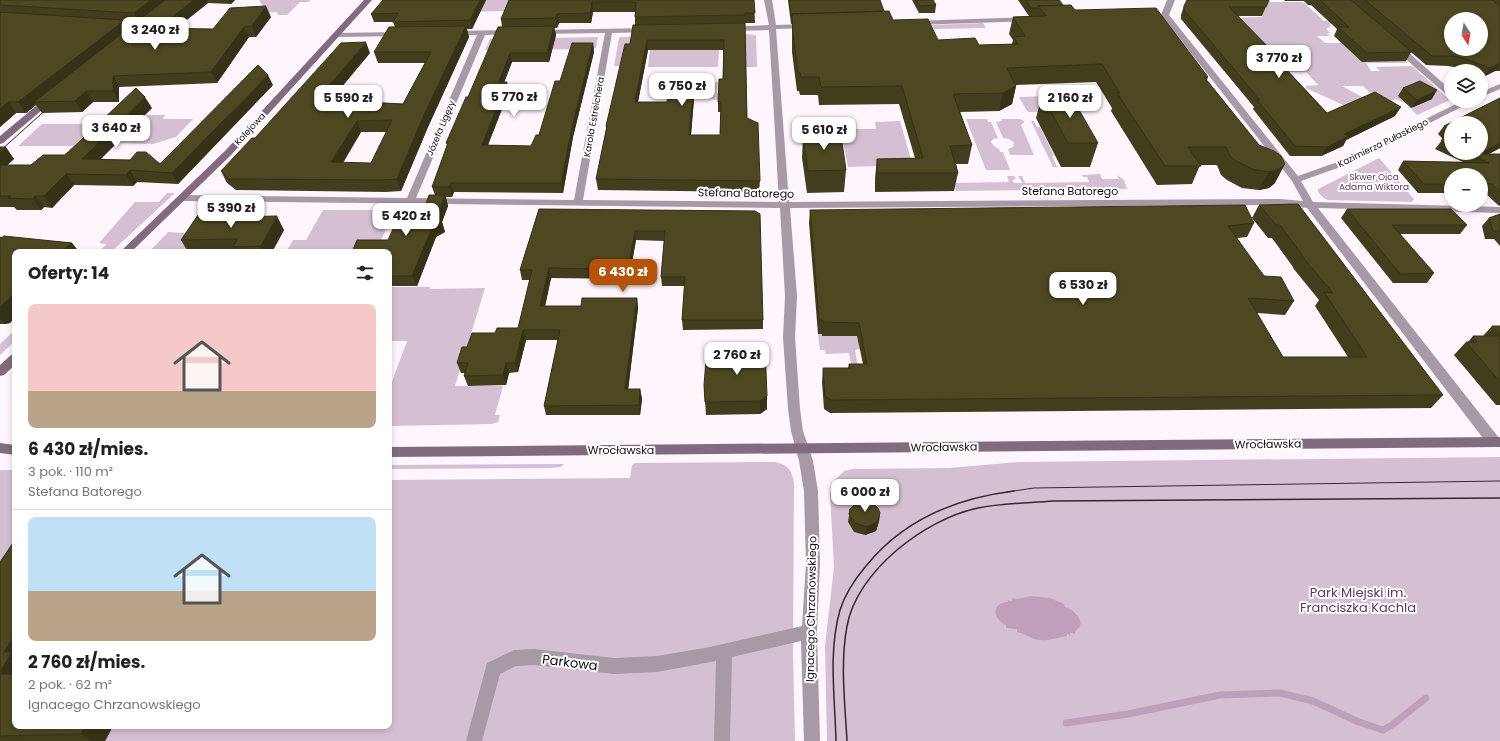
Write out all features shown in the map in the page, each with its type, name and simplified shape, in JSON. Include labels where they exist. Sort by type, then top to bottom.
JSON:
[{"type":"main road","name":"Kolejowa","points":[[127,249],[182,198],[249,131],[368,0]]},
{"type":"main road","points":[[0,141],[55,94]]},
{"type":"main road","points":[[0,372],[12,361]]},
{"type":"main road","name":"Wrocławska","points":[[392,452],[1497,442]]},
{"type":"main road","points":[[0,448],[12,450]]},
{"type":"main road","points":[[0,456],[12,456]]},
{"type":"street","name":"Ignacego Chrzanowskiego","points":[[768,0],[772,18],[791,296],[789,337],[794,409],[796,431],[809,478],[811,491],[813,564],[809,632],[812,741]]},
{"type":"street","points":[[1171,0],[1162,15],[1296,180],[1310,205],[1497,442]]},
{"type":"street","points":[[904,23],[1040,19]]},
{"type":"street","points":[[722,29],[813,26]]},
{"type":"street","points":[[443,33],[660,30]]},
{"type":"street","name":"Karola Estreichera","points":[[578,203],[609,31]]},
{"type":"street","name":"Józefa Ligęzy","points":[[410,201],[482,33]]},
{"type":"street","points":[[336,35],[411,34]]},
{"type":"street","points":[[1390,41],[1444,88]]},
{"type":"street","points":[[1488,92],[1500,86]]},
{"type":"street","name":"Kazimierza Pułaskiego","points":[[1296,180],[1346,162],[1452,108]]},
{"type":"street","name":"Stefana Batorego","points":[[182,198],[784,205],[1280,202],[1310,205],[1500,210]]},
{"type":"street","name":"Parkowa","points":[[474,741],[494,669],[514,658],[534,657],[614,666],[657,664],[724,652],[809,632]]},
{"type":"street","points":[[722,741],[724,652]]},
{"type":"green space","points":[[259,0],[311,0],[308,2],[300,2],[287,15],[278,15],[277,12],[266,12]]},
{"type":"green space","points":[[465,0],[545,0],[511,11],[457,12]]},
{"type":"green space","points":[[1268,2],[1303,2],[1324,21],[1360,21],[1354,24],[1330,24],[1331,27],[1326,28],[1330,33],[1327,33],[1330,36],[1317,36],[1325,43],[1384,43],[1408,63],[1366,63],[1371,71],[1380,71],[1376,67],[1412,66],[1444,95],[1444,103],[1417,115],[1412,110],[1413,107],[1396,99],[1387,102],[1375,97],[1363,86],[1342,86],[1373,103],[1352,109],[1306,88],[1306,86],[1318,85],[1306,72],[1278,72],[1227,18],[1262,17]]},
{"type":"green space","points":[[983,23],[986,28],[934,29],[932,25]]},
{"type":"green space","points":[[756,35],[757,67],[746,67],[746,39],[633,39],[622,66],[614,66],[619,38],[621,37]]},
{"type":"green space","points":[[598,37],[596,48],[590,49],[485,50],[490,39]]},
{"type":"green space","points":[[650,50],[719,50],[718,67],[648,67]]},
{"type":"green space","points":[[698,82],[718,82],[717,93],[721,93],[720,100],[692,98],[693,85]]},
{"type":"green space","points":[[1077,95],[1083,97],[1088,106],[1086,108],[1070,111],[1029,112],[1019,97]]},
{"type":"green space","points":[[147,115],[165,115],[163,119],[193,119],[176,137],[153,144],[119,143]]},
{"type":"green space","points":[[966,119],[987,119],[988,122],[991,122],[998,138],[993,139],[991,142],[999,149],[1000,152],[1003,152],[1010,170],[986,170]]},
{"type":"green space","points":[[1001,119],[1020,119],[1024,121],[1021,125],[1034,155],[1010,155],[1008,149],[1013,147],[1014,143],[1009,139],[1003,138],[996,122],[1002,121]]},
{"type":"green space","points":[[900,121],[911,160],[882,166],[848,167],[841,131],[843,129],[876,129],[875,122]]},
{"type":"green space","points":[[1031,121],[1034,121],[1037,127],[1040,127],[1054,156],[1052,156],[1057,167],[1053,167]]},
{"type":"green space","points":[[42,124],[91,124],[94,126],[76,144],[71,146],[18,146]]},
{"type":"green space","name":"Skwer Ojca Adama Wiktora","points":[[1379,158],[1414,199],[1412,202],[1328,200],[1318,192],[1318,189]]},
{"type":"green space","points":[[1100,174],[1102,179],[1119,179],[1117,175],[1124,180],[1127,189],[956,191],[954,185],[950,183],[1009,182],[1007,176],[1014,176],[1016,179],[1012,180],[1014,183],[1023,183],[1018,176],[1022,176],[1025,183],[1089,182],[1087,177],[1083,177],[1082,175]]},
{"type":"green space","points":[[167,193],[175,193],[114,249],[101,249],[107,244],[99,243],[135,202],[159,202]]},
{"type":"green space","points":[[323,210],[395,210],[377,249],[288,249],[293,240],[306,240]]},
{"type":"green space","points":[[168,232],[199,234],[190,249],[152,249]]},
{"type":"green space","points":[[392,287],[430,287],[430,289],[485,288],[455,386],[503,386],[495,415],[500,415],[498,422],[492,424],[392,426],[392,382],[407,341],[392,341]]},
{"type":"green space","points":[[12,333],[12,344],[0,355],[0,344]]},
{"type":"green space","points":[[818,334],[822,334],[822,336],[858,334],[860,349],[855,350],[858,368],[852,368],[849,353],[826,354],[825,350],[820,350]]},
{"type":"green space","name":"Park Miejski im. Franciszka Kachla","points":[[1500,457],[1500,741],[827,741],[825,646],[834,567],[830,493],[834,481],[844,471],[852,469],[949,468],[1019,462]]},
{"type":"green space","points":[[775,462],[783,465],[791,471],[794,483],[793,652],[795,741],[0,741],[0,470],[12,470],[12,729],[392,729],[392,480],[630,478],[632,465],[635,463]]},
{"type":"green space","points":[[564,464],[561,467],[548,468],[392,469],[392,465]]},
{"type":"shaded area","points":[[1031,596],[1050,598],[1064,604],[1065,607],[1073,611],[1080,620],[1080,626],[1075,634],[1070,633],[1070,635],[1067,634],[1067,636],[1041,640],[1017,632],[1017,629],[1006,628],[1006,625],[998,619],[996,615],[996,608],[1002,603],[1008,602],[1008,600],[1012,601],[1012,598],[1017,599]]},
{"type":"building","points":[[0,0],[151,0],[134,13],[0,5]]},
{"type":"building","points":[[165,0],[194,0],[158,28],[213,29],[230,8],[266,6],[252,26],[244,27],[211,72],[113,76],[113,91],[86,91],[75,101],[34,102]]},
{"type":"building","points":[[383,0],[480,0],[470,20],[393,22],[398,13],[371,14]]},
{"type":"building","points":[[509,0],[754,0],[755,13],[745,13],[745,15],[635,17],[636,2],[592,2],[590,13],[557,14],[556,18],[501,19]]},
{"type":"building","points":[[789,0],[880,0],[884,11],[792,14],[791,16]]},
{"type":"building","points":[[917,0],[933,0],[936,5],[920,6]]},
{"type":"building","points":[[1026,0],[1059,0],[1063,5],[1038,6],[1038,8],[1031,8]]},
{"type":"building","points":[[1187,0],[1269,0],[1266,7],[1229,7],[1274,53],[1269,51],[1327,113],[1375,92],[1401,107],[1344,134],[1349,136],[1327,147],[1295,146],[1257,100],[1260,100],[1184,10]]},
{"type":"building","points":[[1320,0],[1351,0],[1412,52],[1367,53],[1338,27],[1349,27]]},
{"type":"building","points":[[1365,0],[1492,0],[1500,6],[1500,63],[1490,68],[1488,67],[1488,64],[1479,64],[1454,56],[1488,56],[1488,12],[1444,12],[1444,56],[1432,56]]},
{"type":"building","points":[[1071,5],[1075,10],[1156,8],[1208,77],[1204,77],[1259,145],[1274,151],[1281,156],[1285,164],[1279,169],[1269,172],[1252,169],[1236,161],[1230,156],[1226,147],[1188,147],[1201,166],[1165,166],[1117,93],[1120,93],[1102,64],[1007,68],[1016,86],[1003,93],[953,94],[972,145],[950,146],[958,173],[877,173],[877,159],[923,158],[902,86],[821,87],[819,77],[801,77],[800,73],[798,73],[792,14],[889,11],[893,20],[928,19],[938,40],[975,38],[979,45],[1018,44],[1014,37],[1025,36],[1013,17],[1046,16],[1038,6]]},
{"type":"building","points":[[0,12],[125,20],[18,102],[8,102],[0,109]]},
{"type":"building","points":[[745,23],[747,118],[758,123],[760,181],[596,179],[606,126],[625,44],[630,44],[633,25]],"holes":[[[647,40],[724,40],[723,79],[719,79],[718,102],[721,102],[720,135],[689,135],[693,89],[688,89],[689,74],[670,74],[667,102],[635,102]]]},
{"type":"building","points":[[466,26],[424,115],[397,179],[229,179],[221,171],[252,138],[255,138],[341,43],[366,42],[326,89],[370,91],[362,102],[403,104],[431,52],[374,52],[389,27]],"holes":[[[392,120],[371,163],[331,162],[357,121]]]},
{"type":"building","points":[[554,26],[547,53],[510,53],[499,82],[507,82],[482,145],[531,146],[536,135],[539,135],[555,81],[560,81],[572,43],[593,43],[572,128],[561,183],[451,183],[449,187],[432,187],[448,143],[446,143],[466,97],[468,97],[498,27]]},
{"type":"building","points":[[258,65],[268,75],[172,173],[130,170],[126,175],[66,174],[44,196],[35,196],[33,199],[8,198],[11,196],[0,196],[0,165],[31,165],[43,155],[65,155],[136,88],[145,97],[82,159],[130,160],[137,152],[146,152],[160,164]]},
{"type":"building","points":[[1420,81],[1437,90],[1417,100],[1403,88]]},
{"type":"building","points":[[1070,94],[1098,143],[1068,143],[1042,95]]},
{"type":"building","points":[[1500,98],[1500,143],[1488,149],[1488,116],[1464,116],[1480,108],[1488,108],[1488,104]]},
{"type":"building","points":[[816,128],[832,128],[834,136],[838,136],[839,142],[842,142],[846,170],[808,171],[803,136],[817,136]]},
{"type":"building","points":[[0,147],[6,147],[0,153]]},
{"type":"building","points":[[1488,154],[1500,154],[1500,192],[1492,184],[1488,184],[1488,168],[1444,168],[1444,184],[1424,184],[1403,161],[1489,163],[1482,160],[1488,160]]},
{"type":"building","points":[[429,195],[445,195],[436,217],[442,222],[433,226],[412,276],[392,276],[392,249],[353,249],[357,240],[388,240],[403,207],[425,207]]},
{"type":"building","points":[[1298,204],[1443,395],[831,400],[825,396],[823,368],[850,368],[849,364],[867,364],[859,323],[823,322],[823,320],[819,320],[810,210],[1245,205],[1254,223],[1228,226],[1264,276],[1281,277],[1294,301],[1248,298],[1283,357],[1367,357],[1324,292],[1333,293],[1301,255],[1280,225],[1276,225],[1259,205]]},
{"type":"building","points":[[539,209],[755,211],[760,214],[763,320],[682,320],[685,277],[661,277],[665,231],[635,231],[628,270],[549,268],[540,306],[581,306],[582,298],[637,298],[625,389],[640,389],[639,405],[544,406],[560,330],[523,330],[515,363],[506,363],[503,375],[464,376],[468,363],[457,363],[462,347],[467,347],[472,333],[495,333],[497,328],[518,328],[532,270],[520,270]]},
{"type":"building","points":[[1347,209],[1444,209],[1444,212],[1454,212],[1467,225],[1392,225],[1434,273],[1400,274]]},
{"type":"building","points":[[234,214],[232,217],[277,216],[261,246],[233,247],[237,239],[181,240],[198,215]]},
{"type":"building","points":[[1500,214],[1500,231],[1493,231],[1489,218]]},
{"type":"building","points":[[4,236],[72,243],[65,249],[12,249],[12,296],[0,307],[0,237],[1,238]]},
{"type":"building","points":[[1492,326],[1500,326],[1500,335]]},
{"type":"building","points":[[1473,336],[1500,336],[1500,382],[1466,342],[1477,342]]},
{"type":"building","points":[[765,346],[767,396],[760,401],[705,402],[704,385],[706,360],[725,359],[724,353],[734,353],[734,347]]},
{"type":"building","points":[[858,501],[870,501],[878,508],[880,513],[877,522],[867,527],[855,523],[849,514],[850,509]]},
{"type":"building","points":[[12,544],[12,639],[4,652],[12,652],[0,672],[0,562]]},
{"type":"building","points":[[0,674],[12,674],[12,729],[84,729],[81,734],[0,736]]},
{"type":"waterway","points":[[1066,723],[1128,714],[1220,695],[1280,693],[1313,701],[1359,722],[1383,730],[1392,725],[1426,698]]},
{"type":"tram line","points":[[0,151],[50,106]]},
{"type":"tram line","points":[[1007,492],[1034,488],[1500,481]]},
{"type":"tram line","points":[[1007,492],[1014,491]]},
{"type":"tram line","points":[[836,741],[833,675],[836,626],[842,604],[858,576],[881,550],[914,524],[932,514],[972,499],[1007,492]]},
{"type":"tram line","points":[[847,741],[844,655],[847,626],[853,606],[864,586],[879,567],[896,550],[937,523],[958,514],[978,508],[996,505],[1053,501],[1500,498]]}]
